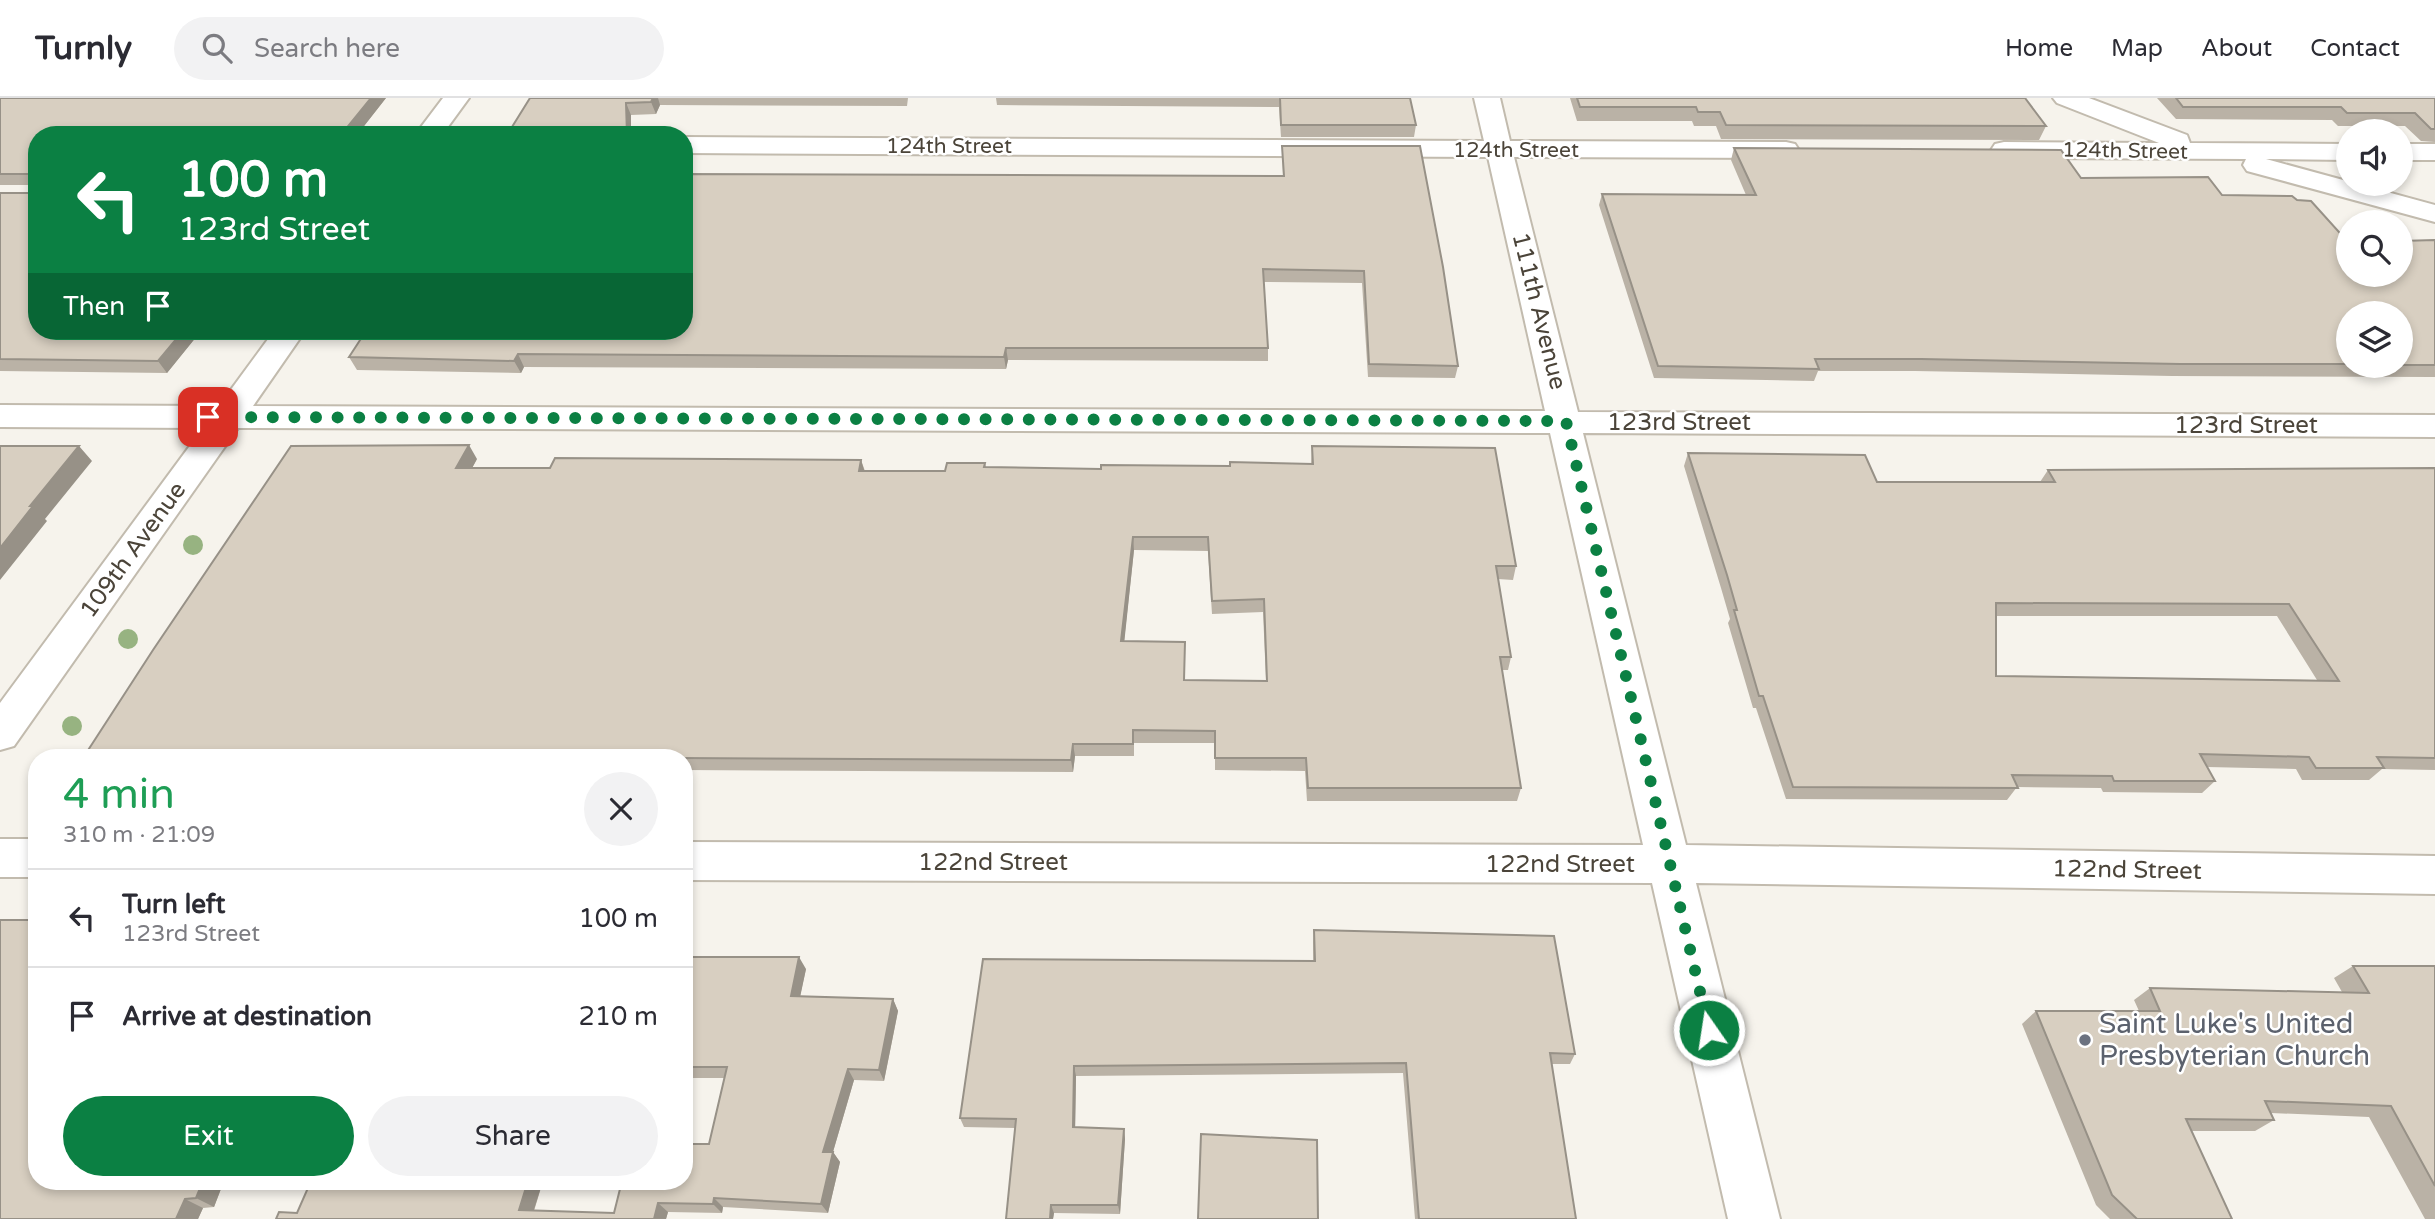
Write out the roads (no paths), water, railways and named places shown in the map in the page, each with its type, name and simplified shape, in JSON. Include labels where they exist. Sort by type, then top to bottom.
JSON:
[{"type":"street","points":[[435,126],[456,98]]},
{"type":"street","name":"111th Avenue","points":[[1487,98],[1754,1219]]},
{"type":"street","points":[[2066,98],[2207,152],[2435,214]]},
{"type":"street","name":"124th Street","points":[[693,145],[1805,150]]},
{"type":"street","name":"124th Street","points":[[1984,150],[2336,152]]},
{"type":"street","points":[[2413,152],[2435,152]]},
{"type":"street","name":"109th Avenue","points":[[0,734],[284,340]]},
{"type":"street","name":"123rd Street","points":[[0,415],[2435,426]]},
{"type":"street","points":[[0,858],[28,858]]},
{"type":"street","name":"122nd Street","points":[[693,861],[1670,864],[2435,874]]},
{"type":"place","name":"Saint Luke's United Presbyterian Church","points":[[2085,1040]]}]
